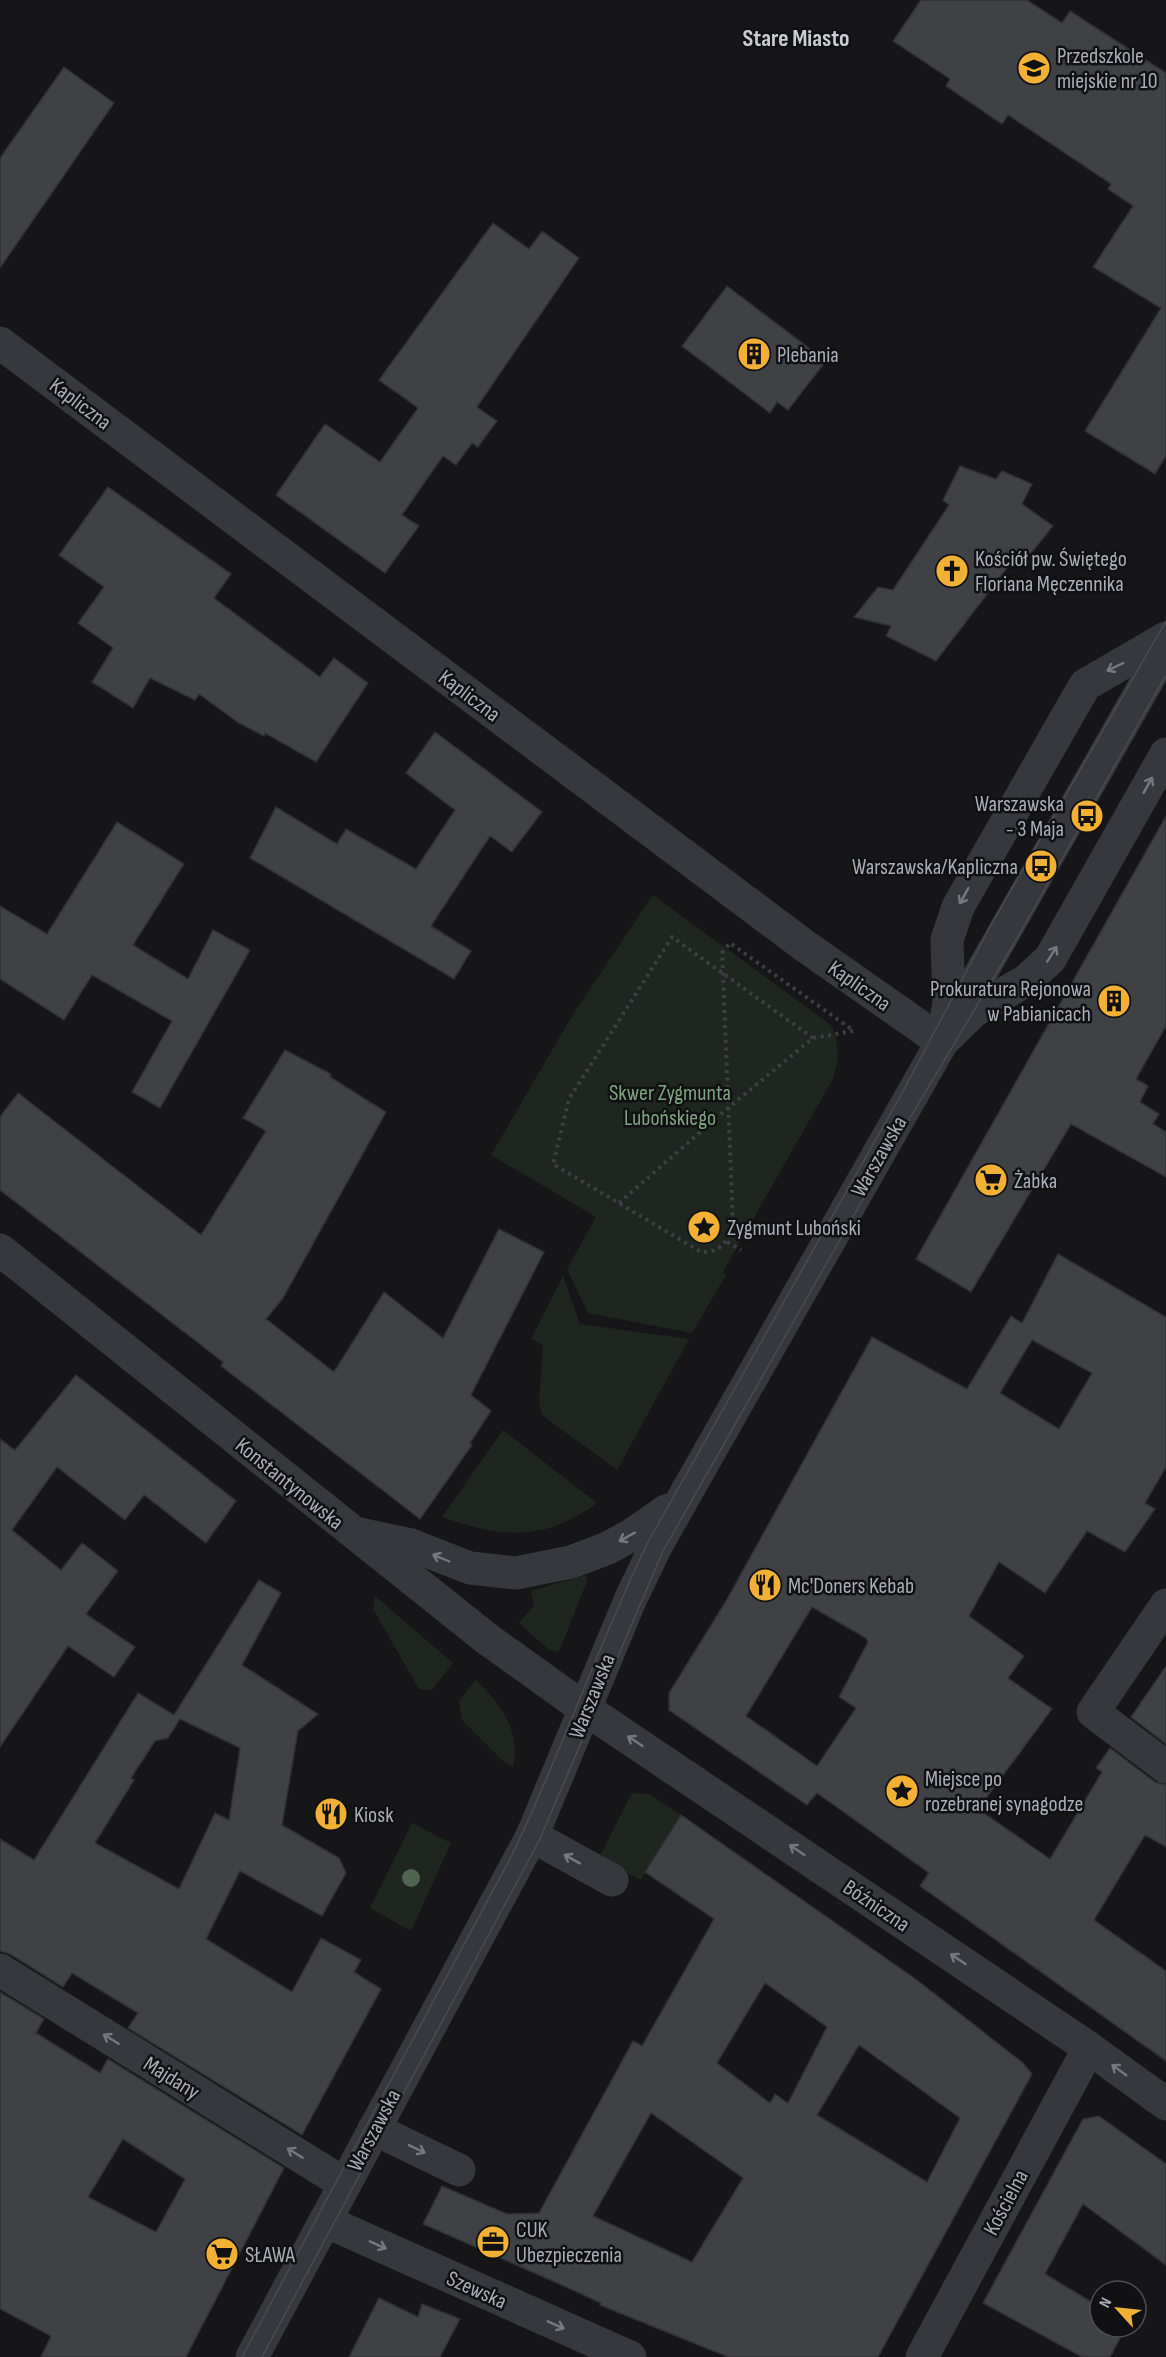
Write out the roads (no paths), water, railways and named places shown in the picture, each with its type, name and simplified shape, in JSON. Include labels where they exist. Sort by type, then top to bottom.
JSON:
[{"type":"street","name":"Kapliczna","points":[[0,343],[805,946],[942,1042]]},
{"type":"street","name":"Warszawska","points":[[942,1042],[949,1003],[947,940],[958,907],[1085,685],[1166,638]]},
{"type":"street","points":[[942,1042],[1166,648]]},
{"type":"street","name":"Warszawska","points":[[252,2357],[532,1836],[631,1598],[677,1508],[942,1042],[974,1011],[1028,980],[1050,959],[1166,754]]},
{"type":"street","name":"Konstantynowska","points":[[0,1250],[486,1638],[586,1708]]},
{"type":"street","points":[[351,1532],[411,1545],[447,1562],[470,1568],[516,1573],[571,1562],[608,1548],[666,1511],[677,1508]]},
{"type":"street","points":[[1166,1605],[1093,1712],[1166,1767]]},
{"type":"street","name":"Bóźniczna","points":[[586,1708],[1089,2048],[1166,2104]]},
{"type":"street","points":[[532,1836],[612,1880]]},
{"type":"street","name":"Majdany","points":[[0,1970],[345,2184]]},
{"type":"street","name":"Kościelna","points":[[922,2357],[1089,2048]]},
{"type":"street","points":[[374,2129],[459,2170]]},
{"type":"street","name":"Szewska","points":[[325,2221],[630,2357]]},
{"type":"tram line","points":[[242,2357],[511,1857],[648,1542],[901,1095],[991,925],[1166,621]]},
{"type":"tram line","points":[[262,2357],[539,1841],[663,1551],[895,1143],[1016,940],[1166,675]]},
{"type":"place","name":"Przedszkole miejskie nr 10","points":[[1034,68]]},
{"type":"place","name":"Plebania","points":[[754,354]]},
{"type":"place","name":"Kościół pw. Świętego Floriana Męczennika","points":[[952,571]]},
{"type":"place","name":"Warszawska - 3 Maja","points":[[1087,816]]},
{"type":"place","name":"Warszawska/Kapliczna","points":[[1041,866]]},
{"type":"place","name":"Prokuratura Rejonowa w Pabianicach","points":[[1114,1001]]},
{"type":"place","name":"Żabka","points":[[991,1180]]},
{"type":"place","name":"Zygmunt Luboński","points":[[704,1227]]},
{"type":"place","name":"Mc'Doners Kebab","points":[[765,1585]]},
{"type":"place","name":"Miejsce po rozebranej synagodze","points":[[902,1791]]},
{"type":"place","name":"Kiosk","points":[[331,1814]]},
{"type":"place","name":"CUK Ubezpieczenia","points":[[493,2242]]},
{"type":"place","name":"SŁAWA","points":[[222,2254]]},
{"type":"district","name":"Stare Miasto","points":[[796,38]]},
{"type":"park label","name":"Skwer Zygmunta Lubońskiego","points":[[670,1104]]}]
